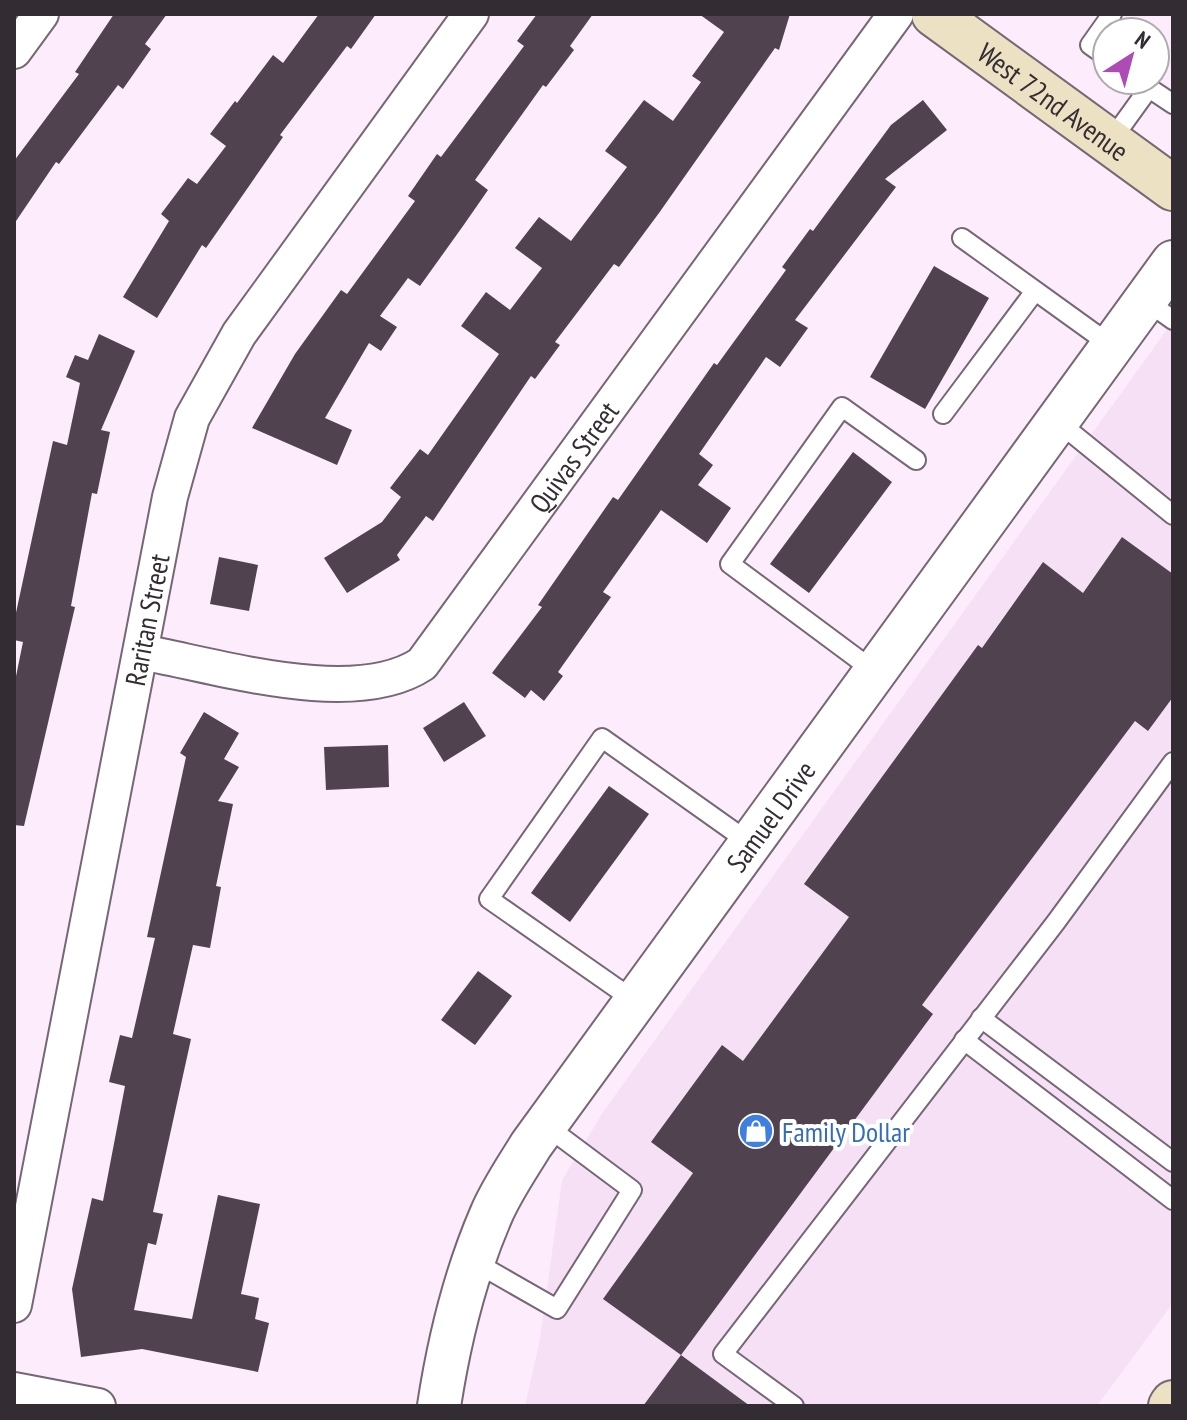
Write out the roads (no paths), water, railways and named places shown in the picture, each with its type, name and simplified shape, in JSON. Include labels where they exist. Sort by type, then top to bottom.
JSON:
[{"type":"main road","name":"West 72nd Avenue","points":[[934,14],[1173,188]]},
{"type":"street","points":[[14,51],[41,14]]},
{"type":"street","name":"Raritan Street","points":[[14,1305],[170,497],[192,418],[239,334],[471,14]]},
{"type":"street","name":"Quivas Street","points":[[141,652],[337,686],[390,681],[422,664],[896,14]]},
{"type":"street","name":"Samuel Drive","points":[[439,1406],[454,1327],[473,1261],[492,1213],[545,1125],[1112,346],[1159,310],[1173,262]]},
{"type":"street","points":[[14,1390],[54,1402],[98,1406]]},
{"type":"lane","points":[[1110,142],[1137,96]]},
{"type":"lane","points":[[962,238],[1112,346]]},
{"type":"lane","points":[[943,414],[1035,291]]},
{"type":"lane","points":[[874,671],[730,564],[842,407],[916,460]]},
{"type":"lane","points":[[1057,421],[1173,515]]},
{"type":"lane","points":[[635,1001],[489,899],[602,738],[750,843]]},
{"type":"lane","points":[[794,1406],[723,1354],[1173,762]]},
{"type":"lane","points":[[981,1018],[1173,1162]]},
{"type":"lane","points":[[964,1040],[1173,1200]]},
{"type":"lane","points":[[473,1261],[557,1309],[632,1190],[545,1125]]},
{"type":"place","name":"Family Dollar","points":[[756,1131]]}]
